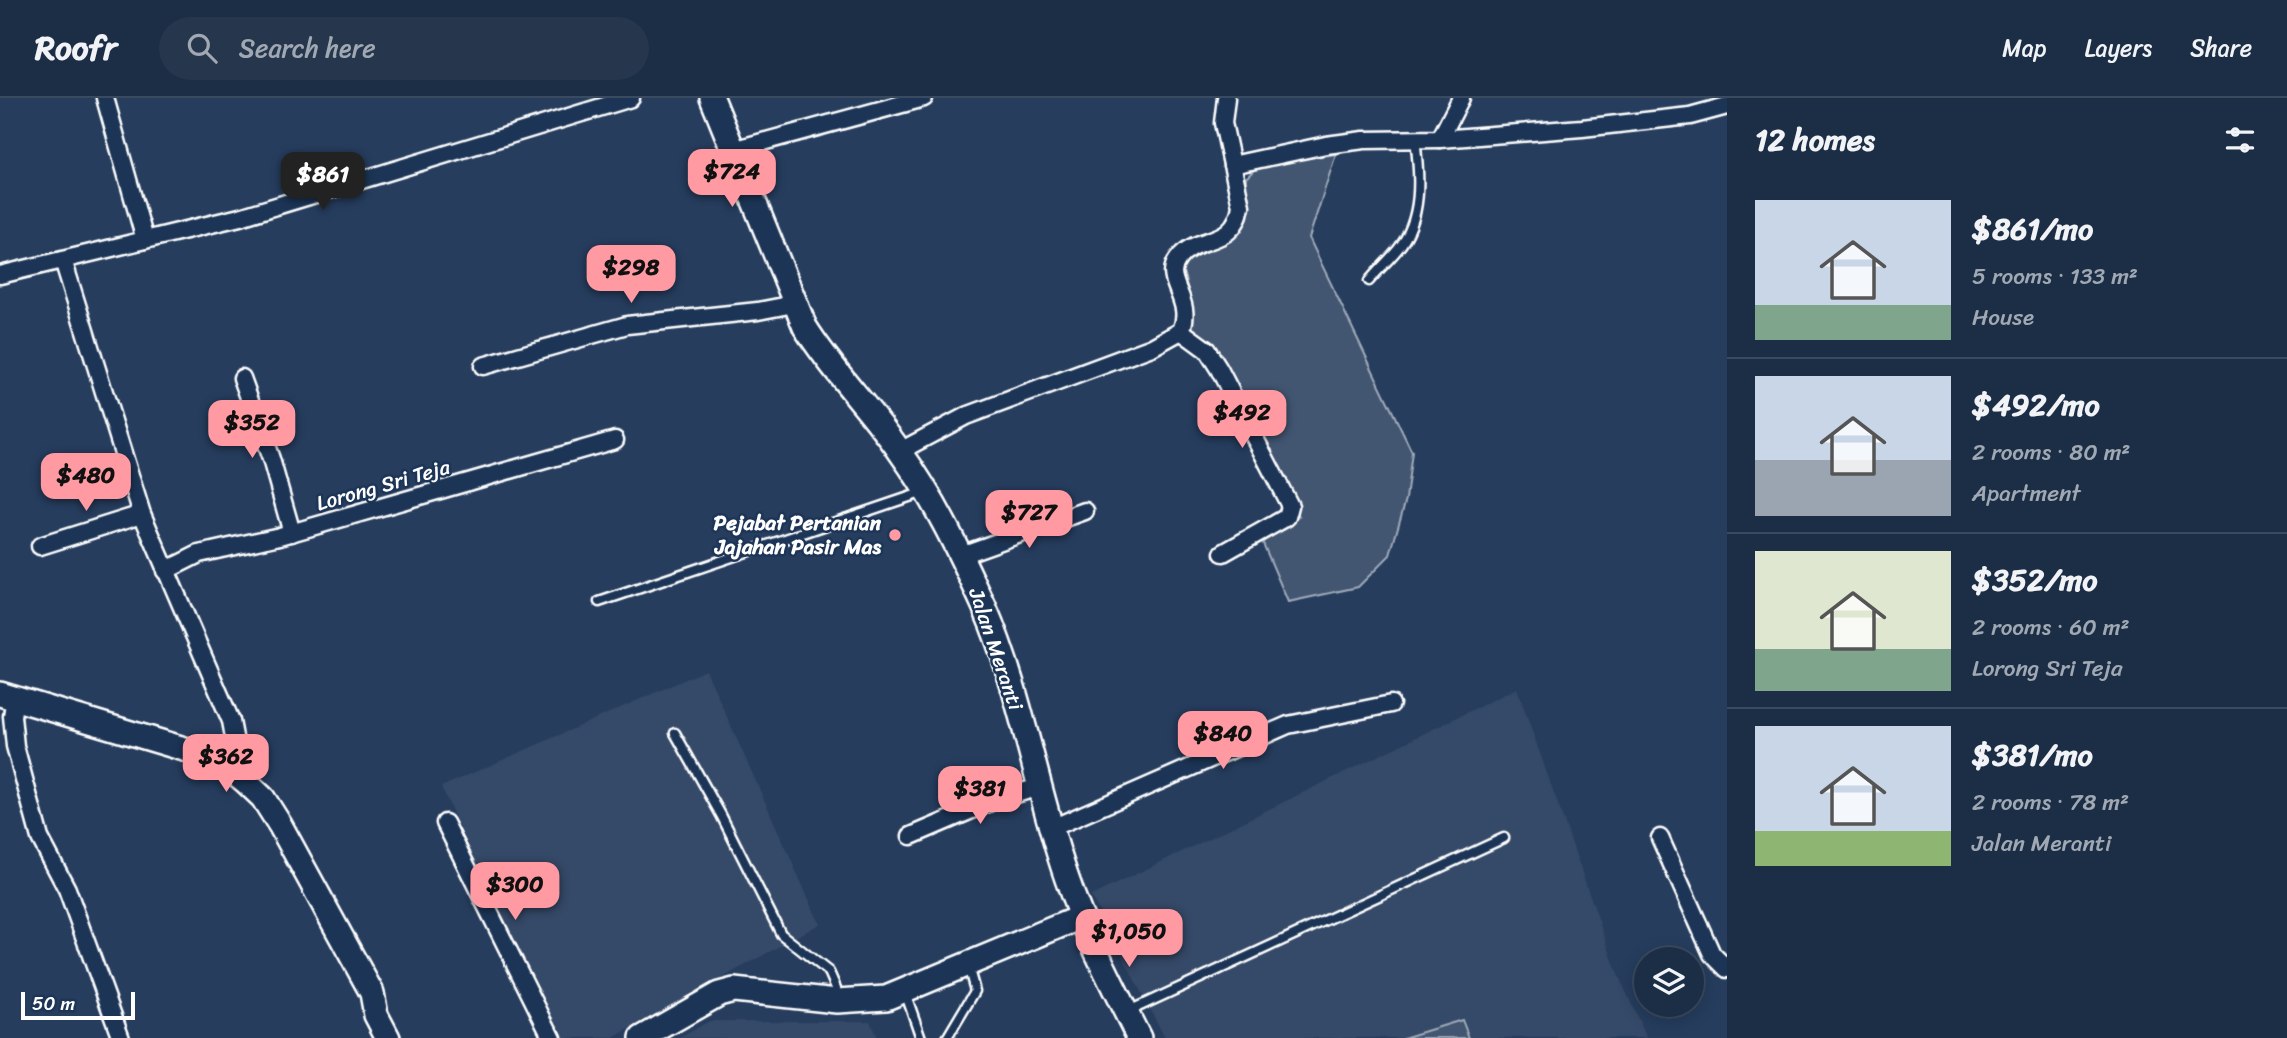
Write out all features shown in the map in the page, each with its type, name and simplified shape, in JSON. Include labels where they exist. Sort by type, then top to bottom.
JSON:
[{"type":"street","points":[[105,98],[145,240]]},
{"type":"street","points":[[0,275],[330,191],[631,98]]},
{"type":"street","name":"Jalan Meranti","points":[[712,98],[794,304],[820,349],[900,451],[927,491],[986,610],[1081,917],[1139,1038]]},
{"type":"street","points":[[733,150],[924,98]]},
{"type":"street","points":[[900,451],[966,416],[1152,347],[1181,331],[1186,308],[1176,287],[1173,273],[1175,262],[1183,253],[1228,234],[1235,226],[1241,206],[1223,123],[1226,98]]},
{"type":"street","points":[[1440,139],[1461,98]]},
{"type":"street","points":[[1232,165],[1326,145],[1582,128],[1690,116],[1727,106]]},
{"type":"street","points":[[63,260],[142,514],[231,721],[237,753],[234,772]]},
{"type":"street","points":[[483,366],[627,325],[794,304]]},
{"type":"street","points":[[1181,331],[1207,350],[1219,369],[1290,506],[1287,517],[1223,553]]},
{"type":"street","points":[[242,378],[271,459],[292,533]]},
{"type":"street","name":"Lorong Sri Teja","points":[[165,571],[200,554],[292,533],[615,440]]},
{"type":"street","points":[[961,555],[1085,511]]},
{"type":"street","points":[[40,546],[142,514]]},
{"type":"street","points":[[121,1038],[67,889],[40,838],[15,746],[8,696],[191,751],[234,772],[262,798],[280,825],[372,993],[388,1008],[405,1038]]},
{"type":"street","points":[[1052,828],[1288,725],[1391,704]]},
{"type":"street","points":[[911,836],[993,801],[1039,787]]},
{"type":"street","points":[[444,822],[552,1038]]},
{"type":"street","points":[[1660,838],[1712,954],[1727,969]]},
{"type":"street","points":[[642,1038],[719,994],[734,990],[838,1001],[886,998],[1081,917]]},
{"type":"street","points":[[372,993],[376,1015],[388,1038]]},
{"type":"lane","points":[[1369,281],[1397,251],[1413,223],[1419,178],[1415,139]]},
{"type":"lane","points":[[599,602],[927,491]]},
{"type":"lane","points":[[675,733],[781,934],[829,972],[838,1001]]},
{"type":"lane","points":[[1126,1013],[1504,838]]},
{"type":"lane","points":[[947,1038],[975,991],[968,966]]},
{"type":"lane","points":[[905,992],[921,1038]]},
{"type":"shaded area","points":[[1336,154],[1309,238],[1412,452],[1406,499],[1390,555],[1358,587],[1288,602],[1262,541],[1299,516],[1219,354],[1190,328],[1193,323],[1191,301],[1181,264],[1191,256],[1239,234],[1246,178],[1259,165]]},
{"type":"shaded area","points":[[706,670],[820,924],[613,1038],[558,1038],[441,787]]},
{"type":"shaded area","points":[[1517,688],[1617,972],[1634,1009],[1634,1017],[1637,1017],[1647,1038],[1469,1038],[1462,1020],[1403,1038],[1165,1038],[1091,896]]},
{"type":"shaded area","points":[[1462,1020],[1469,1038],[1403,1038]]},
{"type":"shaded area","points":[[709,1021],[870,1021],[877,1038],[680,1038]]},
{"type":"place","name":"Pejabat Pertanian Jajahan Pasir Mas","points":[[895,535]]}]
